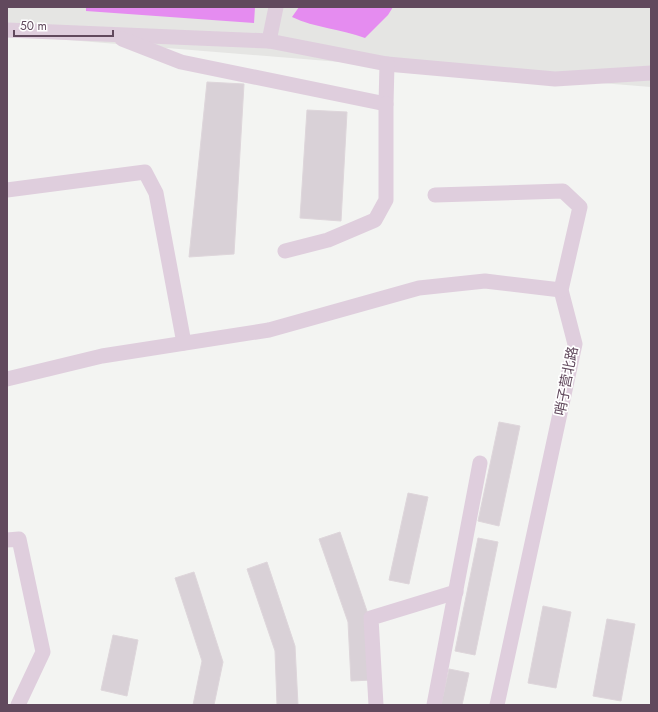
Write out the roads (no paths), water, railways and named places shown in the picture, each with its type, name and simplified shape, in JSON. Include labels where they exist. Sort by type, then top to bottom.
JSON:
[{"type":"street","points":[[269,41],[276,7]]},
{"type":"street","points":[[7,30],[269,41],[387,64],[555,79],[651,73]]},
{"type":"street","points":[[109,34],[181,62],[386,104]]},
{"type":"street","points":[[285,251],[328,240],[374,220],[386,200],[387,64]]},
{"type":"street","points":[[7,190],[145,172],[156,193],[184,343]]},
{"type":"street","name":"哨子营北路","points":[[435,195],[562,191],[580,207],[561,290],[575,344],[497,705]]},
{"type":"street","points":[[7,379],[102,356],[269,330],[419,288],[485,281],[561,290]]},
{"type":"street","points":[[434,705],[480,463]]},
{"type":"street","points":[[7,540],[19,539],[43,652],[18,705]]},
{"type":"street","points":[[376,705],[371,618],[456,592]]}]
